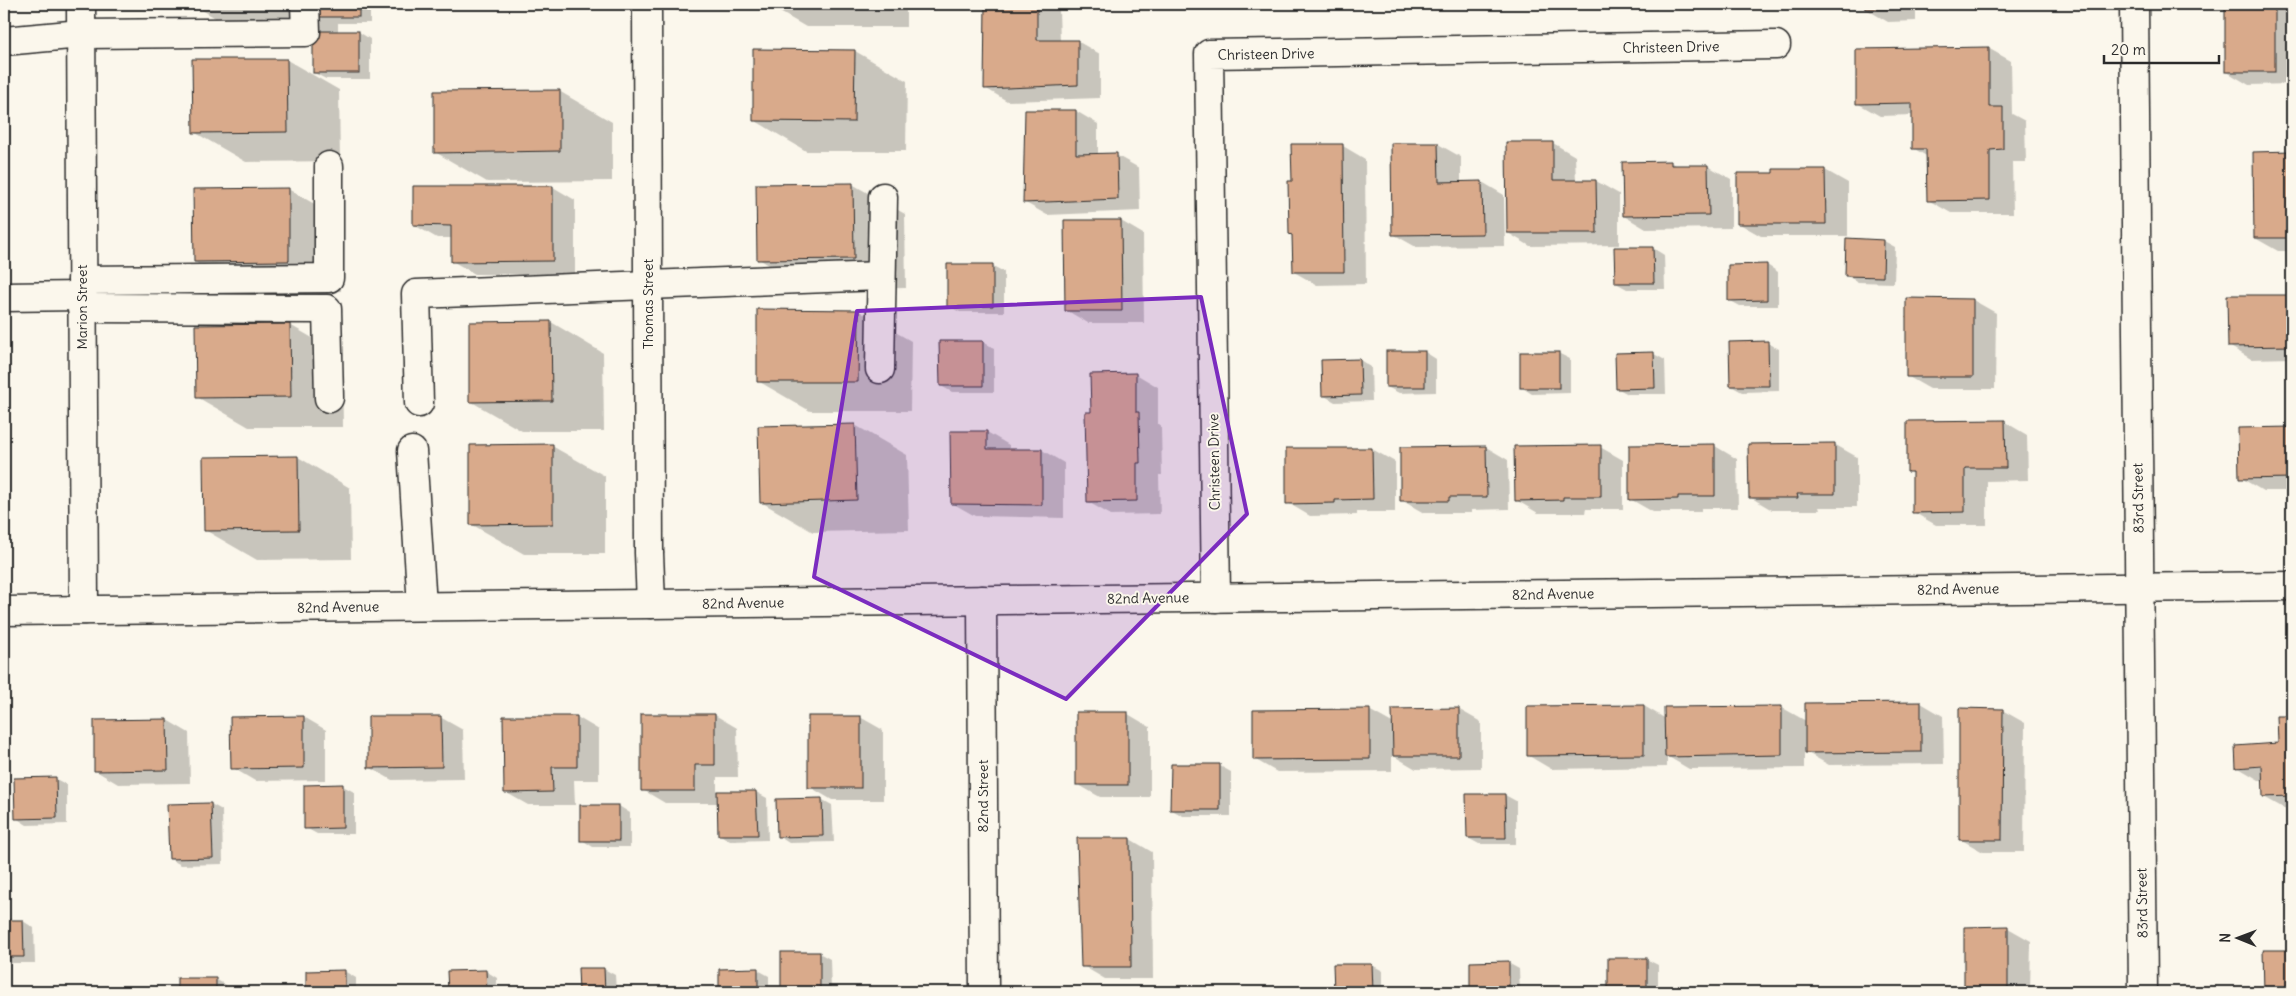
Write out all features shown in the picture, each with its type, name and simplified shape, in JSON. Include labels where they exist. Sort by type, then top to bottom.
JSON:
[{"type":"street","name":"Marion Street","points":[[81,4],[84,610]]},
{"type":"street","points":[[4,41],[81,34],[306,32],[305,4]]},
{"type":"street","name":"Thomas Street","points":[[647,4],[649,553],[651,604]]},
{"type":"street","name":"83rd Street","points":[[2134,4],[2143,992]]},
{"type":"street","name":"Christeen Drive","points":[[1216,598],[1209,54],[1776,45]]},
{"type":"street","points":[[4,297],[82,295],[329,278],[330,166]]},
{"type":"street","points":[[880,369],[880,276],[883,197]]},
{"type":"street","points":[[419,403],[416,294],[880,276]]},
{"type":"street","points":[[82,295],[327,309],[329,398]]},
{"type":"street","points":[[412,451],[422,606]]},
{"type":"street","name":"82nd Avenue","points":[[4,611],[2292,586]]},
{"type":"street","name":"82nd Street","points":[[982,600],[984,992]]},
{"type":"highlighted area","points":[[1201,297],[1247,514],[1066,699],[814,577],[857,311]]},
{"type":"building","points":[[190,4],[286,4],[190,5]]},
{"type":"building","points":[[313,4],[359,4],[359,17],[313,17]]},
{"type":"building","points":[[985,4],[1037,4],[1037,40],[1078,40],[1078,85],[984,89]]},
{"type":"building","points":[[1864,4],[1894,4],[1893,9],[1865,9]]},
{"type":"building","points":[[2225,4],[2275,4],[2275,72],[2225,72]]},
{"type":"building","points":[[313,31],[359,31],[359,73],[313,73]]},
{"type":"building","points":[[1989,47],[1989,107],[2003,107],[2003,149],[1990,150],[1990,200],[1927,201],[1926,149],[1912,149],[1912,103],[1856,104],[1856,49]]},
{"type":"building","points":[[753,49],[855,50],[854,122],[753,121]]},
{"type":"building","points":[[192,59],[287,59],[288,132],[193,133]]},
{"type":"building","points":[[560,90],[560,151],[434,153],[434,91]]},
{"type":"building","points":[[1025,110],[1076,110],[1076,154],[1117,153],[1118,199],[1023,203]]},
{"type":"building","points":[[1506,142],[1553,142],[1553,180],[1596,180],[1597,233],[1507,233]]},
{"type":"building","points":[[1391,143],[1438,143],[1439,182],[1482,181],[1483,234],[1392,235]]},
{"type":"building","points":[[1291,144],[1343,144],[1344,272],[1293,272],[1292,235],[1289,234],[1288,181],[1292,181]]},
{"type":"building","points":[[2292,151],[2292,238],[2254,238],[2253,152]]},
{"type":"building","points":[[1671,161],[1671,165],[1708,165],[1709,215],[1623,216],[1622,162]]},
{"type":"building","points":[[1773,169],[1825,169],[1826,224],[1737,224],[1737,173],[1773,173]]},
{"type":"building","points":[[853,183],[854,259],[757,260],[756,184]]},
{"type":"building","points":[[413,186],[553,186],[553,261],[451,262],[451,226],[413,225]]},
{"type":"building","points":[[289,188],[289,261],[194,262],[193,189]]},
{"type":"building","points":[[1064,220],[1121,220],[1122,311],[1065,311]]},
{"type":"building","points":[[1846,238],[1884,240],[1883,277],[1845,276]]},
{"type":"building","points":[[1614,247],[1653,247],[1654,283],[1615,283]]},
{"type":"building","points":[[947,264],[993,264],[993,306],[947,307]]},
{"type":"building","points":[[1767,264],[1767,300],[1728,301],[1728,265]]},
{"type":"building","points":[[2227,295],[2292,295],[2292,346],[2228,347]]},
{"type":"building","points":[[1906,298],[1973,299],[1973,377],[1906,377]]},
{"type":"building","points":[[757,309],[859,310],[858,382],[757,382]]},
{"type":"building","points":[[551,321],[552,401],[469,402],[469,322]]},
{"type":"building","points":[[290,324],[291,397],[196,398],[195,325]]},
{"type":"building","points":[[939,341],[983,341],[983,386],[940,386]]},
{"type":"building","points":[[1768,341],[1769,386],[1730,386],[1729,342]]},
{"type":"building","points":[[1386,351],[1425,351],[1425,387],[1386,387]]},
{"type":"building","points":[[1520,352],[1559,352],[1559,388],[1520,388]]},
{"type":"building","points":[[1654,352],[1655,388],[1616,389],[1615,353]]},
{"type":"building","points":[[1360,359],[1361,395],[1322,396],[1321,360]]},
{"type":"building","points":[[1136,373],[1136,412],[1139,412],[1140,463],[1137,463],[1137,501],[1087,502],[1085,412],[1091,412],[1090,374]]},
{"type":"building","points":[[2005,420],[2006,468],[1965,468],[1965,512],[1912,513],[1912,472],[1907,472],[1907,421]]},
{"type":"building","points":[[855,424],[857,500],[760,503],[758,426]]},
{"type":"building","points":[[2292,427],[2292,478],[2239,479],[2238,428]]},
{"type":"building","points":[[950,431],[987,431],[987,449],[1042,449],[1042,505],[951,504]]},
{"type":"building","points":[[1835,443],[1835,494],[1797,494],[1798,498],[1749,498],[1748,444]]},
{"type":"building","points":[[553,444],[553,524],[470,525],[470,445]]},
{"type":"building","points":[[1715,444],[1715,496],[1678,496],[1678,499],[1629,500],[1629,445]]},
{"type":"building","points":[[1601,445],[1601,497],[1563,497],[1563,500],[1515,501],[1514,446]]},
{"type":"building","points":[[1486,446],[1487,497],[1449,497],[1449,501],[1400,501],[1400,447]]},
{"type":"building","points":[[1286,448],[1372,448],[1373,499],[1335,500],[1335,503],[1286,504]]},
{"type":"building","points":[[298,456],[299,530],[204,531],[203,457]]},
{"type":"building","points":[[1921,702],[1921,752],[1805,753],[1805,703]]},
{"type":"building","points":[[1644,705],[1644,755],[1527,756],[1527,706]]},
{"type":"building","points":[[1782,706],[1782,755],[1665,757],[1664,707]]},
{"type":"building","points":[[1459,708],[1459,756],[1393,756],[1392,709]]},
{"type":"building","points":[[1959,708],[2003,709],[2002,840],[1959,840]]},
{"type":"building","points":[[1370,709],[1370,759],[1253,760],[1253,710]]},
{"type":"building","points":[[1076,712],[1128,712],[1128,785],[1076,785]]},
{"type":"building","points":[[641,714],[715,714],[715,765],[695,765],[695,791],[641,791]]},
{"type":"building","points":[[304,716],[304,768],[231,769],[230,717]]},
{"type":"building","points":[[368,716],[441,716],[442,767],[368,768]]},
{"type":"building","points":[[503,716],[577,716],[577,767],[552,767],[553,792],[504,793]]},
{"type":"building","points":[[808,716],[861,716],[861,788],[808,788]]},
{"type":"building","points":[[2277,716],[2292,716],[2292,796],[2263,797],[2262,766],[2236,768],[2235,746],[2278,743]]},
{"type":"building","points":[[167,719],[168,770],[94,771],[94,720]]},
{"type":"building","points":[[1171,764],[1220,764],[1220,810],[1170,810]]},
{"type":"building","points":[[56,777],[57,818],[15,819],[14,778]]},
{"type":"building","points":[[343,784],[343,828],[304,829],[304,785]]},
{"type":"building","points":[[717,791],[756,791],[758,835],[718,835]]},
{"type":"building","points":[[1466,794],[1505,794],[1506,838],[1467,838]]},
{"type":"building","points":[[822,798],[823,836],[777,837],[776,799]]},
{"type":"building","points":[[211,803],[213,858],[169,859],[167,804]]},
{"type":"building","points":[[580,805],[619,805],[619,841],[580,841]]},
{"type":"building","points":[[1077,838],[1130,838],[1131,967],[1081,967]]},
{"type":"building","points":[[4,920],[23,920],[24,957],[4,957]]},
{"type":"building","points":[[2008,926],[2008,992],[1964,992],[1964,927]]},
{"type":"building","points":[[2263,950],[2290,950],[2292,992],[2264,992]]},
{"type":"building","points":[[781,952],[820,952],[820,992],[781,992]]},
{"type":"building","points":[[1608,958],[1647,958],[1647,992],[1608,992]]},
{"type":"building","points":[[1509,961],[1509,992],[1470,992],[1470,962]]},
{"type":"building","points":[[1333,964],[1372,964],[1373,992],[1334,992]]},
{"type":"building","points":[[578,968],[604,968],[605,992],[579,992]]},
{"type":"building","points":[[758,968],[758,992],[719,992],[719,969]]},
{"type":"building","points":[[345,970],[345,992],[306,992],[306,971]]},
{"type":"building","points":[[486,970],[487,992],[448,992],[447,971]]},
{"type":"building","points":[[177,978],[216,978],[216,992],[177,992]]}]
